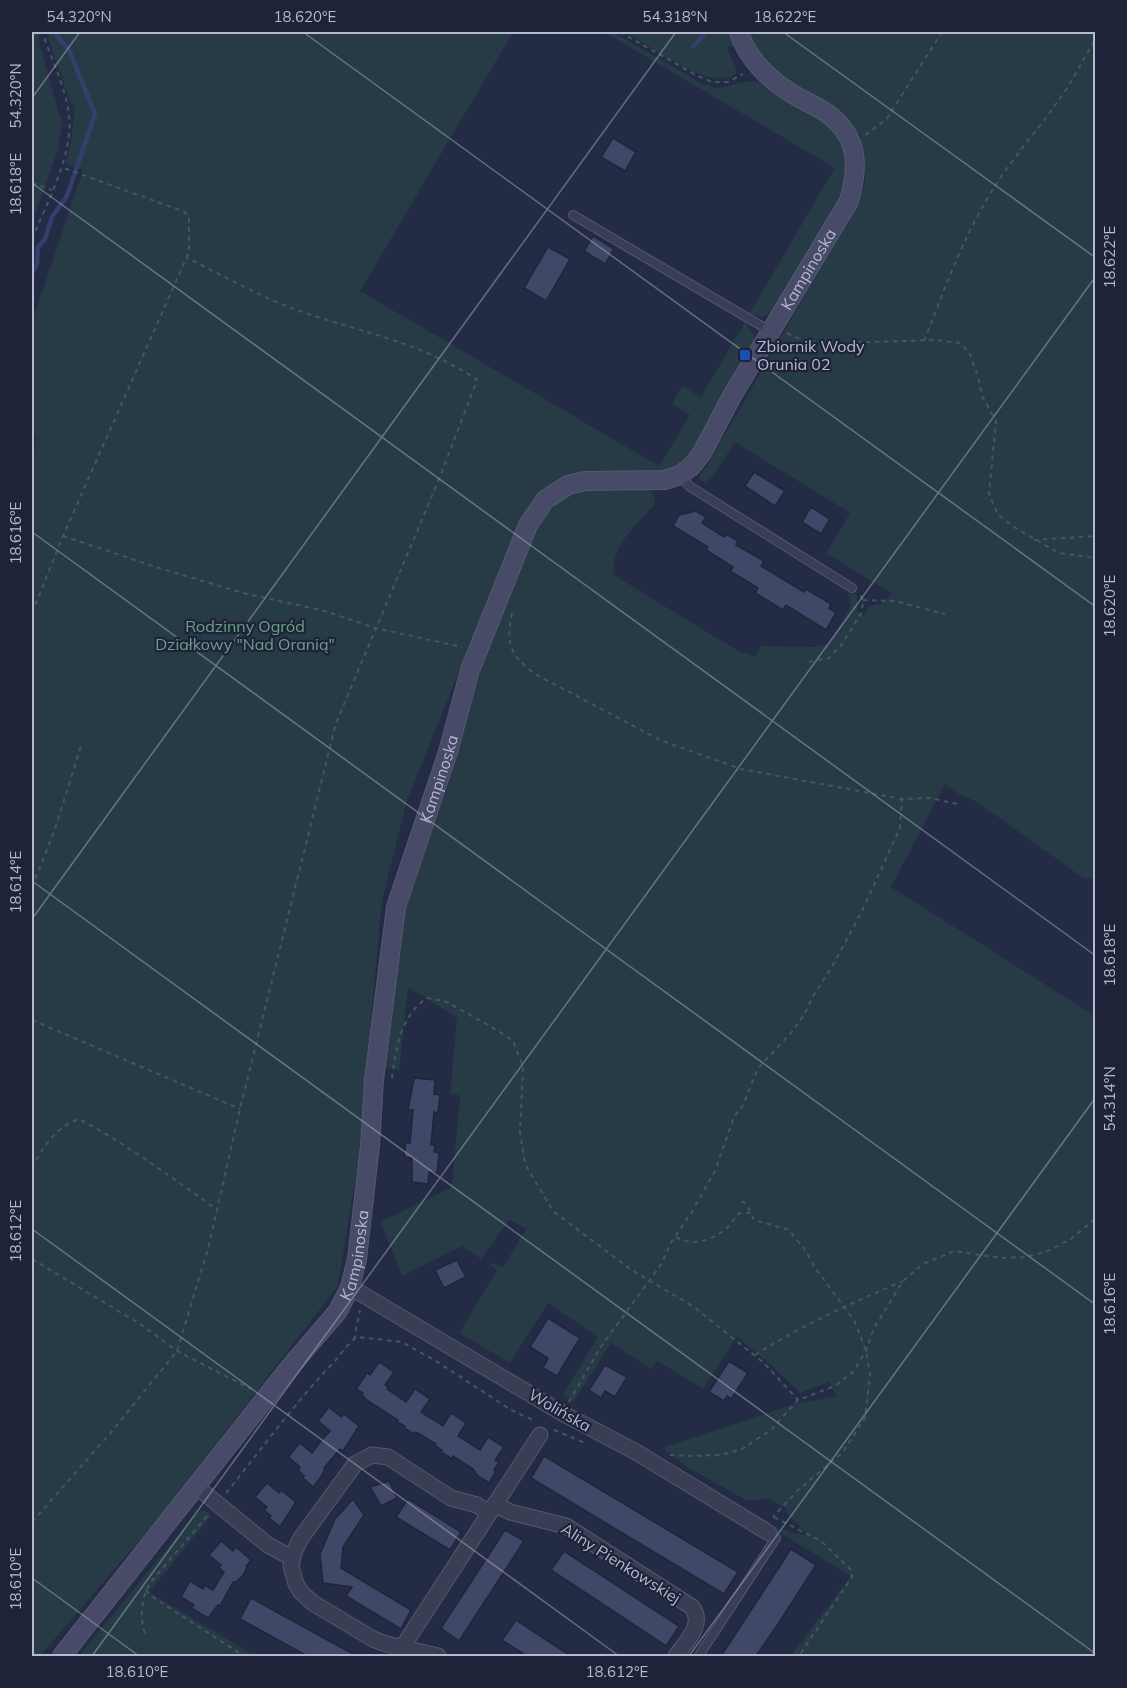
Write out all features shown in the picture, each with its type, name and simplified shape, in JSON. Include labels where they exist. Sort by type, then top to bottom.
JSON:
[{"type":"street","points":[[739,32],[746,48],[759,66],[784,89],[837,121],[853,143]]},
{"type":"street","name":"Kampinoska","points":[[62,1656],[290,1366],[357,1291],[357,1259],[370,1145],[374,1080],[396,907],[448,752],[470,670],[522,537],[545,500],[568,485],[585,482],[665,480],[680,475],[692,466],[702,453],[732,396],[849,201],[856,165],[853,143]]},
{"type":"street","name":"Wolińska","points":[[357,1291],[562,1413],[636,1452],[766,1531]]},
{"type":"street","points":[[399,1652],[543,1429]]},
{"type":"street","name":"Aliny Pienkowskiej","points":[[292,1558],[301,1538],[355,1464],[372,1455],[388,1457],[451,1498],[566,1526],[692,1607],[698,1619],[697,1625],[676,1656]]},
{"type":"street","points":[[196,1487],[215,1507],[268,1545],[292,1558],[291,1566],[296,1584],[306,1598],[373,1639],[399,1652],[438,1656]]},
{"type":"lane","points":[[573,215],[773,329]]},
{"type":"lane","points":[[680,475],[689,486],[852,588]]},
{"type":"lane","points":[[700,1654],[777,1538],[766,1531]]},
{"type":"path","points":[[32,239],[61,167],[68,141],[70,117],[65,93],[45,40],[45,32]]},
{"type":"path","points":[[620,32],[712,82],[728,82],[759,66]]},
{"type":"path","points":[[853,143],[886,120],[942,32]]},
{"type":"path","points":[[924,341],[958,256],[982,208],[996,184],[1059,100],[1081,66],[1095,38]]},
{"type":"path","points":[[32,613],[63,536],[189,252],[189,218],[184,212],[61,167]]},
{"type":"path","points":[[32,183],[52,190]]},
{"type":"path","points":[[32,1522],[113,1430],[177,1351],[208,1249],[240,1109],[336,723],[440,477],[477,380],[453,363],[407,343],[295,309],[186,258]]},
{"type":"path","points":[[773,329],[806,342],[936,340],[959,343],[969,352],[978,376],[982,396],[996,421],[989,494],[998,515],[1034,540],[1059,553],[1095,558]]},
{"type":"path","points":[[63,536],[232,590],[325,611],[375,628],[448,643]]},
{"type":"path","points":[[1034,540],[1095,536]]},
{"type":"path","points":[[809,662],[829,658],[842,644],[862,612],[863,600],[860,593],[852,588]]},
{"type":"path","points":[[863,600],[895,601],[945,614]]},
{"type":"path","points":[[513,605],[508,633],[509,642],[512,652],[520,663],[535,674],[660,740],[741,769],[902,799],[931,798],[961,805]]},
{"type":"path","points":[[32,887],[54,832],[81,746]]},
{"type":"path","points":[[562,1413],[600,1348],[662,1263],[675,1237],[715,1172],[734,1117],[742,1105],[758,1068],[791,1034],[804,1015],[862,911],[900,828],[902,799]]},
{"type":"path","points":[[392,1082],[399,1038],[407,1019],[417,1005],[427,998],[445,1001],[513,1041],[523,1068],[520,1132],[525,1164],[553,1211],[630,1269],[694,1307],[765,1363],[798,1400]]},
{"type":"path","points":[[32,1020],[240,1109]]},
{"type":"path","points":[[32,1168],[46,1143],[79,1119],[146,1158],[217,1210]]},
{"type":"path","points":[[742,1201],[747,1205],[754,1220],[789,1230],[805,1250],[816,1269],[855,1322],[866,1351],[870,1375],[865,1418],[842,1453],[798,1490],[774,1516],[766,1531]]},
{"type":"path","points":[[675,1237],[689,1243],[699,1242],[726,1229],[740,1213],[751,1213]]},
{"type":"path","points":[[755,1355],[783,1337],[903,1281],[923,1264],[954,1251],[1001,1258],[1024,1257],[1046,1252],[1071,1239],[1095,1218]]},
{"type":"path","points":[[32,1259],[140,1324],[177,1351],[239,1382]]},
{"type":"path","points":[[670,1455],[721,1455],[742,1449],[771,1430],[798,1400],[835,1386],[853,1371],[866,1351],[874,1328],[903,1281]]},
{"type":"path","points":[[354,1340],[357,1291]]},
{"type":"path","points":[[145,1633],[142,1623],[146,1590],[273,1436],[284,1418],[357,1338],[402,1342],[543,1429],[591,1445]]},
{"type":"path","points":[[774,1516],[821,1541],[851,1570],[852,1577],[799,1656]]},
{"type":"path","points":[[146,1590],[151,1596],[244,1656]]},
{"type":"green space","points":[[32,32],[39,32],[39,43],[62,124],[58,149],[32,224]]},
{"type":"green space","name":"Rodzinny Ogród Działkowy \"Nad Oranią\"","points":[[48,32],[513,32],[360,291],[659,466],[690,415],[672,404],[682,386],[701,397],[745,322],[754,336],[754,345],[691,455],[675,470],[556,483],[538,495],[475,639],[472,639],[407,801],[382,901],[358,1162],[338,1286],[157,1520],[40,1656],[32,1656],[32,469],[36,440],[32,428],[32,322],[83,170],[66,163],[71,143],[75,106],[71,104]]},
{"type":"green space","points":[[604,32],[612,32],[707,86],[718,88],[751,81],[761,83],[783,99],[823,120],[841,140],[847,160],[843,192],[775,311],[760,317],[749,314],[835,168]]},
{"type":"green space","points":[[626,32],[729,32],[734,47],[727,46],[736,74],[724,78],[696,73],[665,57]]},
{"type":"green space","points":[[748,32],[1095,32],[1095,880],[1082,877],[977,802],[955,792],[945,784],[891,887],[1095,1016],[1095,1656],[791,1656],[851,1576],[772,1528],[806,1535],[806,1532],[789,1516],[786,1508],[769,1499],[746,1500],[689,1468],[662,1448],[795,1404],[837,1396],[829,1382],[800,1393],[737,1337],[703,1389],[657,1361],[651,1369],[611,1343],[574,1401],[563,1395],[598,1337],[548,1303],[510,1363],[459,1333],[497,1270],[490,1265],[492,1263],[503,1267],[526,1229],[509,1220],[481,1259],[462,1246],[402,1276],[381,1222],[452,1187],[460,1095],[450,1094],[457,1018],[408,987],[399,1070],[385,1067],[397,958],[405,912],[451,776],[482,665],[531,536],[545,514],[566,497],[583,491],[647,490],[654,494],[655,504],[620,546],[616,555],[614,575],[738,651],[755,656],[761,646],[816,647],[828,644],[851,606],[848,594],[854,593],[857,597],[857,611],[864,615],[869,606],[880,604],[892,594],[826,553],[850,513],[735,442],[713,476],[706,482],[699,479],[852,213],[865,184],[865,165],[860,135],[839,113],[775,74],[752,43]]},
{"type":"green space","points":[[204,1510],[211,1516],[149,1592],[255,1656],[79,1656],[196,1513]]},
{"type":"building","points":[[613,138],[636,152],[625,171],[601,157]]},
{"type":"building","points":[[593,236],[614,249],[605,264],[584,251]]},
{"type":"building","points":[[548,247],[570,259],[546,301],[524,288]]},
{"type":"building","points":[[754,472],[785,491],[775,506],[745,486]]},
{"type":"building","points":[[811,507],[830,519],[821,534],[802,522]]},
{"type":"building","points":[[696,511],[706,517],[702,523],[724,537],[726,534],[738,541],[736,545],[764,561],[761,566],[804,592],[806,589],[831,604],[829,608],[836,613],[826,630],[786,605],[783,610],[755,593],[758,588],[730,571],[733,567],[706,550],[708,547],[673,526],[679,515]]},
{"type":"building","points":[[414,1078],[435,1080],[434,1094],[440,1095],[438,1113],[434,1112],[431,1145],[435,1145],[434,1152],[439,1153],[437,1173],[429,1172],[428,1184],[412,1182],[412,1158],[404,1157],[406,1142],[410,1143],[413,1110],[408,1110]]},
{"type":"building","points":[[457,1260],[466,1277],[444,1288],[435,1270]]},
{"type":"building","points":[[548,1318],[580,1338],[557,1376],[543,1368],[548,1358],[530,1347]]},
{"type":"building","points":[[729,1361],[748,1373],[731,1399],[727,1396],[724,1401],[709,1392]]},
{"type":"building","points":[[379,1362],[394,1372],[385,1385],[389,1387],[387,1389],[406,1402],[415,1389],[430,1399],[421,1412],[443,1426],[451,1413],[466,1423],[458,1436],[480,1450],[488,1437],[504,1447],[495,1460],[499,1462],[489,1483],[453,1456],[452,1459],[441,1452],[442,1450],[435,1446],[436,1444],[404,1428],[405,1426],[397,1422],[398,1420],[368,1401],[362,1395],[363,1393],[356,1389],[367,1373],[370,1375]]},
{"type":"building","points":[[605,1365],[627,1377],[615,1397],[605,1391],[601,1398],[589,1390]]},
{"type":"building","points":[[329,1407],[341,1417],[344,1414],[359,1426],[343,1451],[340,1449],[324,1468],[321,1477],[313,1487],[303,1478],[304,1476],[298,1470],[300,1467],[288,1457],[300,1443],[312,1453],[330,1431],[318,1421]]},
{"type":"building","points":[[544,1456],[738,1572],[724,1594],[531,1478]]},
{"type":"building","points":[[389,1481],[397,1498],[381,1506],[370,1487]]},
{"type":"building","points":[[267,1483],[279,1493],[281,1490],[296,1502],[280,1527],[269,1518],[271,1516],[264,1510],[267,1507],[255,1497]]},
{"type":"building","points":[[353,1499],[364,1515],[343,1547],[341,1568],[411,1610],[401,1629],[346,1596],[352,1587],[323,1583],[320,1554],[335,1519]]},
{"type":"building","points":[[408,1499],[461,1532],[450,1550],[396,1517]]},
{"type":"building","points":[[505,1530],[524,1541],[459,1641],[441,1628]]},
{"type":"building","points":[[221,1541],[233,1551],[236,1547],[251,1560],[243,1575],[233,1582],[220,1606],[218,1605],[208,1618],[191,1608],[194,1605],[181,1597],[190,1581],[203,1589],[205,1585],[213,1590],[224,1572],[219,1568],[221,1565],[209,1555]]},
{"type":"building","points":[[791,1549],[816,1565],[778,1624],[756,1656],[721,1656]]},
{"type":"building","points":[[564,1551],[679,1626],[666,1646],[551,1570]]},
{"type":"building","points":[[251,1598],[357,1656],[307,1656],[240,1619]]},
{"type":"building","points":[[516,1620],[571,1656],[527,1656],[502,1640]]},
{"type":"waterway","points":[[32,273],[37,264],[38,247],[45,239],[52,217],[67,196],[95,114],[69,50],[57,36],[57,32]]},
{"type":"waterway","points":[[693,47],[706,32]]},
{"type":"place","name":"Zbiornik Wody Orunia 02","points":[[745,355]]}]
